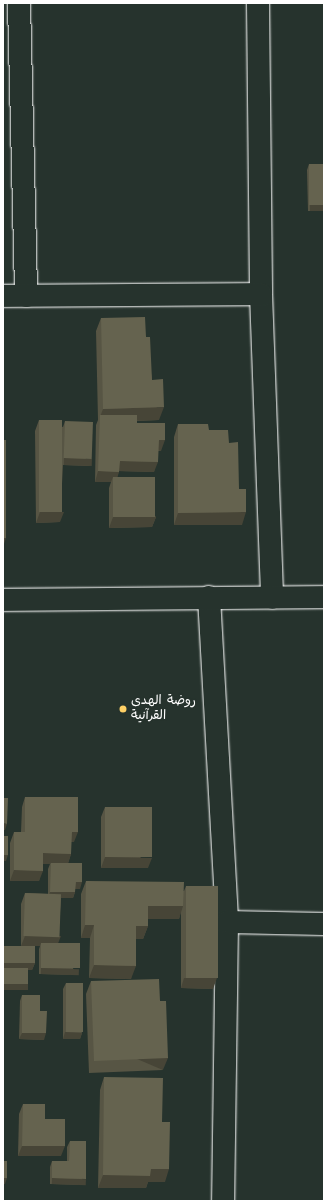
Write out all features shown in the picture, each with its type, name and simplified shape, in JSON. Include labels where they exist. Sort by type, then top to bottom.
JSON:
[{"type":"street","points":[[18,3],[26,296]]},
{"type":"street","points":[[258,3],[261,294],[272,598]]},
{"type":"street","points":[[3,296],[261,294]]},
{"type":"street","points":[[209,597],[227,922],[223,1201]]},
{"type":"street","points":[[3,600],[324,597]]},
{"type":"street","points":[[227,922],[324,924]]},
{"type":"building","points":[[309,164],[324,164],[324,205],[309,205]]},
{"type":"building","points":[[145,317],[146,337],[150,337],[152,380],[163,379],[164,407],[103,409],[101,318]]},
{"type":"building","points":[[100,415],[137,415],[137,423],[165,423],[165,440],[159,440],[158,462],[120,461],[119,472],[98,471]]},
{"type":"building","points":[[39,420],[62,420],[62,512],[39,512]]},
{"type":"building","points":[[65,421],[93,422],[92,459],[64,458]]},
{"type":"building","points":[[178,424],[208,424],[209,430],[228,430],[229,443],[238,442],[239,489],[246,489],[246,512],[178,513]]},
{"type":"building","points":[[3,440],[6,440],[6,538],[3,538]]},
{"type":"building","points":[[113,477],[155,477],[155,517],[113,517]]},
{"type":"building","points":[[25,797],[78,797],[78,832],[72,832],[71,854],[43,853],[43,871],[14,870],[14,832],[25,832]]},
{"type":"building","points":[[3,798],[8,798],[7,824],[3,823]]},
{"type":"building","points":[[105,807],[152,807],[152,857],[105,857]]},
{"type":"building","points":[[3,836],[8,836],[8,855],[3,855]]},
{"type":"building","points":[[51,863],[82,863],[82,882],[76,882],[75,892],[50,892]]},
{"type":"building","points":[[86,881],[184,882],[183,906],[148,906],[148,926],[136,926],[136,966],[94,965],[94,925],[85,925]]},
{"type":"building","points":[[186,886],[218,886],[218,978],[186,978]]},
{"type":"building","points":[[25,893],[61,894],[59,937],[23,936]]},
{"type":"building","points":[[41,943],[80,943],[80,968],[41,968]]},
{"type":"building","points":[[3,946],[35,946],[35,963],[3,963]]},
{"type":"building","points":[[3,968],[28,968],[28,984],[3,984]]},
{"type":"building","points":[[159,979],[160,1001],[166,1001],[168,1058],[94,1061],[91,981]]},
{"type":"building","points":[[66,983],[83,983],[83,1032],[66,1032]]},
{"type":"building","points":[[22,995],[40,995],[40,1011],[47,1011],[46,1033],[22,1033]]},
{"type":"building","points":[[104,1077],[163,1078],[162,1122],[170,1122],[169,1169],[151,1169],[150,1176],[103,1175]]},
{"type":"building","points":[[23,1104],[45,1104],[45,1119],[65,1119],[65,1146],[22,1146]]},
{"type":"building","points":[[70,1141],[86,1141],[86,1179],[52,1178],[52,1161],[69,1161]]},
{"type":"building","points":[[3,1161],[7,1161],[7,1178],[3,1178]]},
{"type":"place","name":"روضة الهدى القرآنية","points":[[123,709]]}]
